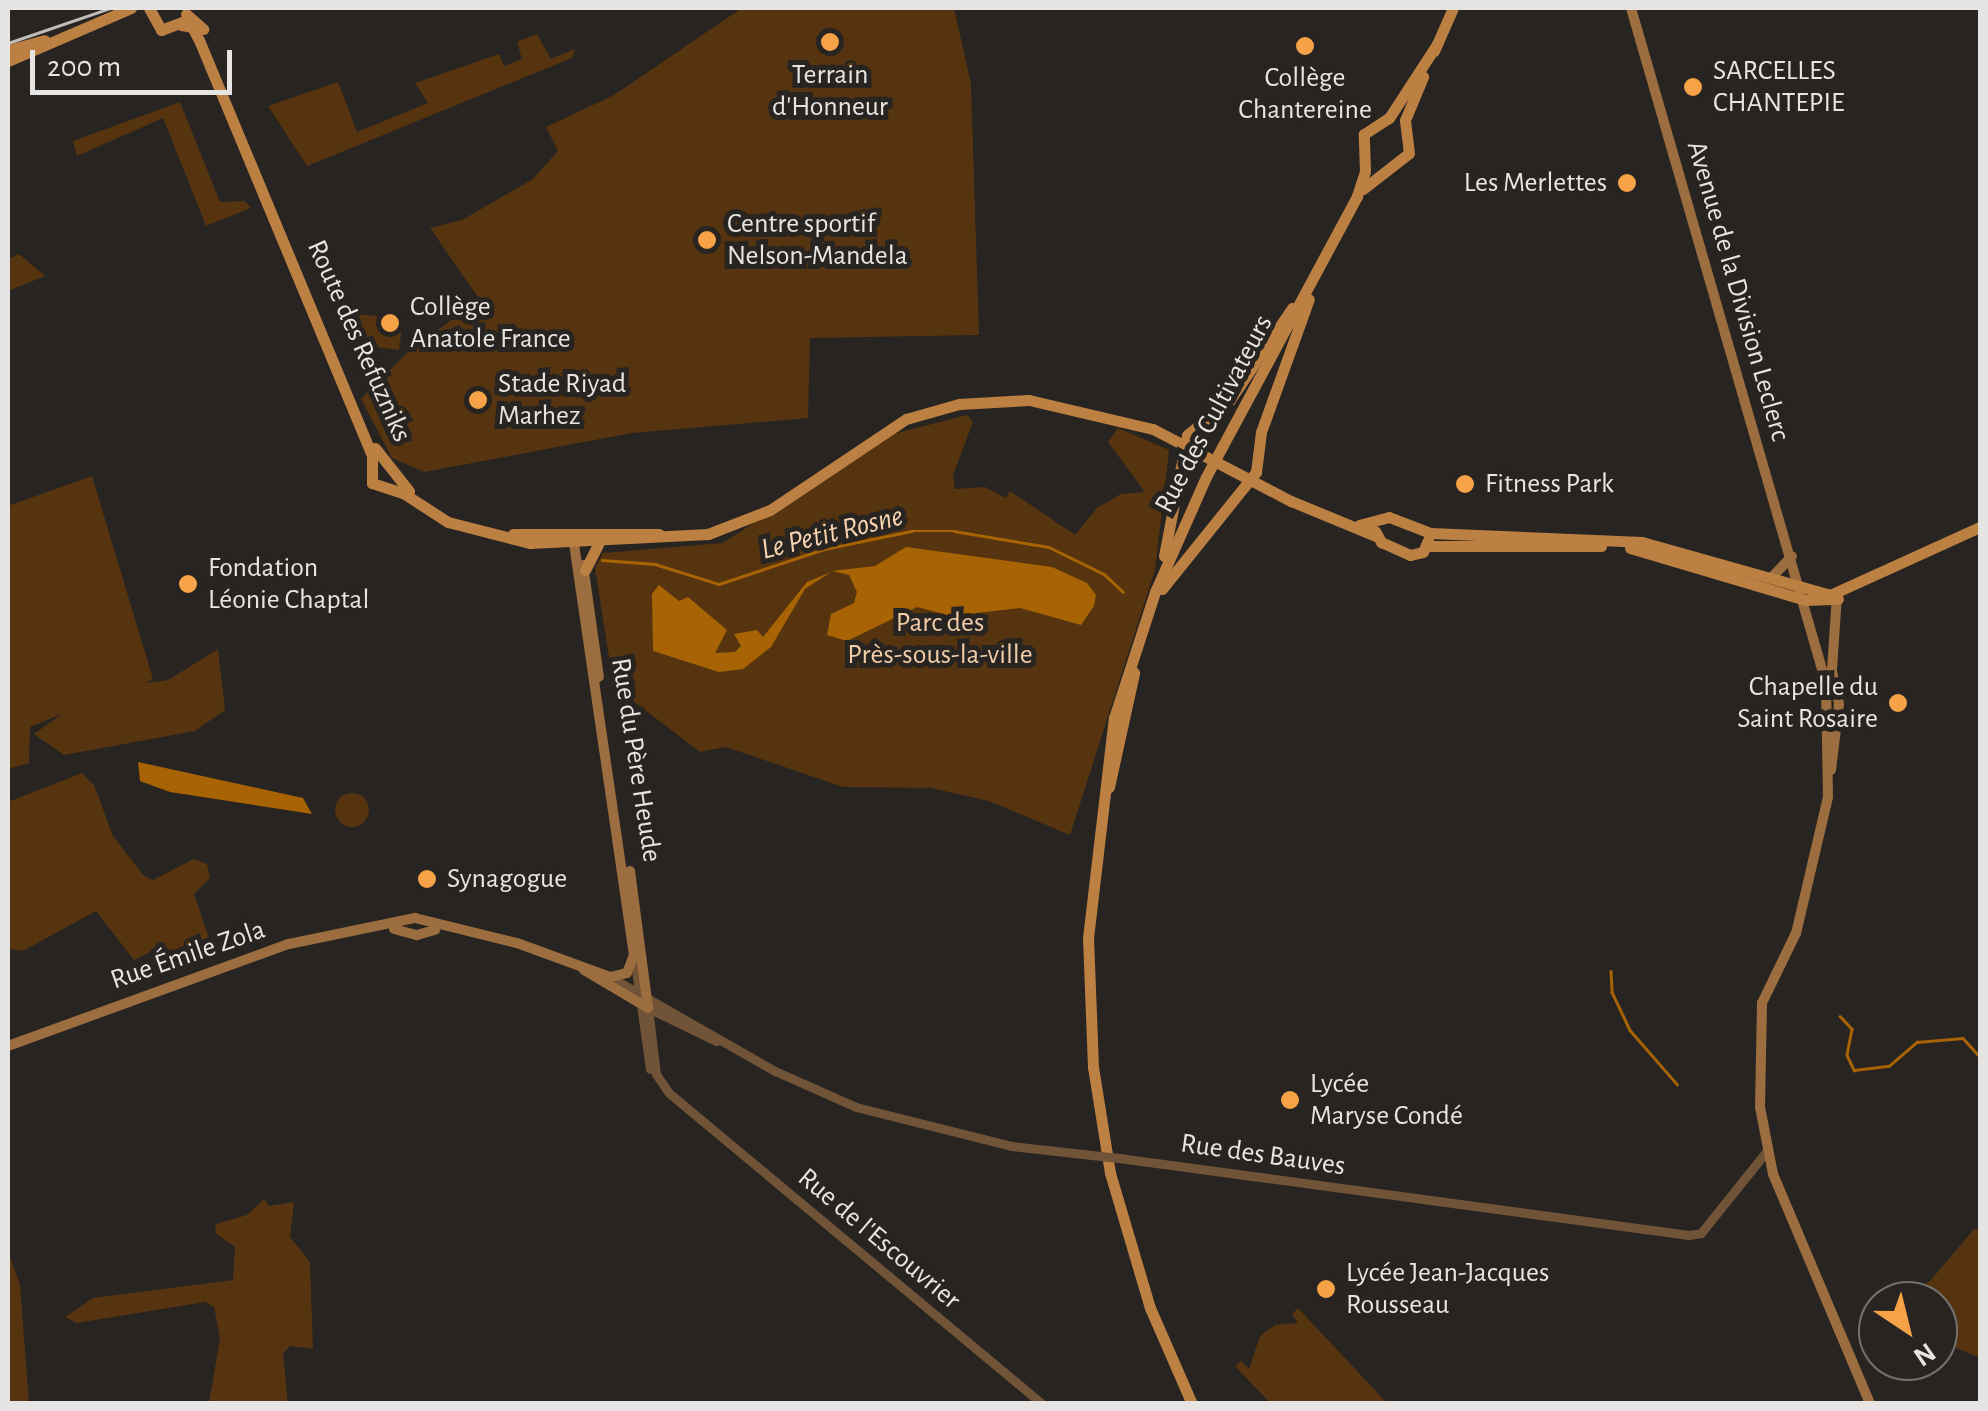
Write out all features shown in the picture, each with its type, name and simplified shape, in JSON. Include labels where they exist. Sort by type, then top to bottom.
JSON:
[{"type":"main road","points":[[1357,196],[1409,154],[1405,129],[1453,8]]},
{"type":"main road","name":"Avenue de la Division Leclerc","points":[[1631,8],[1803,594],[1826,683],[1830,776]]},
{"type":"main road","points":[[8,61],[127,10],[150,12],[161,30],[184,16],[196,33],[282,237]]},
{"type":"main road","points":[[8,50],[74,33]]},
{"type":"main road","points":[[1162,590],[1252,480],[1261,432],[1320,267],[1357,196],[1365,156],[1364,134],[1387,120],[1437,44]]},
{"type":"main road","points":[[1387,120],[1405,129]]},
{"type":"main road","points":[[1365,156],[1388,169]]},
{"type":"main road","name":"Route des Refuzniks","points":[[282,237],[362,423],[389,467],[394,484],[374,487],[375,469],[282,237]]},
{"type":"main road","points":[[1163,570],[1184,444],[1204,419],[1230,400],[1260,346],[1320,267]]},
{"type":"main road","name":"Rue des Cultivateurs","points":[[1195,1404],[1150,1308],[1118,1206],[1098,1108],[1088,989],[1090,884],[1106,758],[1127,672],[1163,570],[1320,267]]},
{"type":"main road","points":[[576,539],[602,542],[678,537],[761,515],[906,419],[990,402],[1062,404],[1184,444],[1252,480],[1355,524],[1377,529],[1410,555],[1427,546],[1634,548],[1803,594],[1838,596],[1980,529]]},
{"type":"main road","points":[[375,469],[389,467]]},
{"type":"main road","name":"Rue des Cultivateurs","points":[[1195,1404],[1153,1297],[1124,1206],[1107,1126],[1094,996],[1096,886],[1108,788],[1136,666],[1162,590],[1209,478]]},
{"type":"main road","points":[[394,484],[448,522],[497,538],[678,537]]},
{"type":"main road","points":[[1377,529],[1391,517],[1425,532],[1642,542],[1771,578],[1803,594]]},
{"type":"main road","points":[[1425,532],[1427,546]]},
{"type":"main road","name":"Rue du Père Heude","points":[[576,539],[584,570],[641,999]]},
{"type":"main road","name":"Rue du Père Heude","points":[[576,539],[634,955]]},
{"type":"main road","points":[[584,570],[588,552],[602,542]]},
{"type":"main road","points":[[1771,578],[1792,556]]},
{"type":"main road","points":[[1838,596],[1832,670],[1839,715],[1830,776],[1796,933],[1762,1003],[1759,1086],[1766,1152],[1870,1404]]},
{"type":"main road","name":"Rue Émile Zola","points":[[8,1046],[289,944],[389,928],[441,930],[571,962],[610,978]]},
{"type":"main road","points":[[610,978],[627,974],[634,955]]},
{"type":"main road","name":"Rue Émile Zola","points":[[571,962],[641,999]]},
{"type":"street","name":"Rue du Père Heude","points":[[634,955],[641,999]]},
{"type":"street","name":"Rue Émile Zola","points":[[610,978],[641,999]]},
{"type":"street","name":"Rue des Bauves","points":[[641,999],[668,1019],[887,1118],[1011,1146],[1689,1235],[1700,1233],[1766,1152]]},
{"type":"street","name":"Rue des Bauves","points":[[641,999],[732,1048]]},
{"type":"street","name":"Rue de l'Escouvrier","points":[[641,999],[658,1078],[686,1109]]},
{"type":"street","name":"Rue de l'Escouvrier","points":[[641,999],[654,1084],[1042,1404]]},
{"type":"street","points":[[651,1034],[668,1019]]},
{"type":"green space","name":"Centre sportif Nelson-Mandela","points":[[742,8],[954,8],[971,84],[979,335],[810,338],[808,418],[632,433],[424,472],[392,458],[361,399],[412,348],[480,300],[430,228],[462,220],[533,179],[558,151],[546,127],[614,95]]},
{"type":"green space","points":[[537,34],[551,59],[575,49],[572,58],[307,166],[268,106],[338,82],[357,132],[428,103],[415,83],[499,54],[504,66],[522,59],[517,42]]},
{"type":"green space","points":[[180,102],[220,202],[245,201],[251,208],[206,226],[163,118],[77,156],[73,141]]},
{"type":"green space","points":[[19,254],[45,276],[8,291],[8,259]]},
{"type":"green space","points":[[358,314],[403,319],[399,350],[354,344]]},
{"type":"green space","name":"Parc des Près-sous-la-ville","points":[[967,415],[973,422],[953,475],[955,489],[985,487],[1006,498],[1010,491],[1075,535],[1097,508],[1121,494],[1145,492],[1108,442],[1118,428],[1169,450],[1155,570],[1070,835],[989,801],[931,788],[843,787],[726,747],[700,752],[624,694],[636,682],[612,676],[595,568],[603,553],[723,543],[889,435]]},
{"type":"green space","points":[[92,476],[153,679],[145,683],[168,680],[218,649],[225,710],[195,731],[64,755],[34,734],[62,714],[30,727],[29,763],[8,769],[8,506]]},
{"type":"green space","points":[[82,773],[94,785],[113,836],[144,876],[153,880],[194,859],[207,864],[210,878],[194,894],[210,941],[206,951],[176,962],[152,951],[134,960],[96,911],[23,951],[8,949],[8,802]]},
{"type":"green space","points":[[352,793],[364,798],[369,810],[364,822],[352,827],[340,822],[335,810],[340,798]]},
{"type":"green space","points":[[264,1199],[269,1206],[294,1202],[290,1237],[310,1262],[313,1349],[290,1346],[283,1354],[288,1403],[209,1403],[220,1338],[214,1307],[205,1302],[77,1323],[65,1317],[93,1298],[233,1280],[235,1247],[215,1233],[216,1224],[247,1215]]},
{"type":"green space","points":[[1974,1229],[1980,1230],[1980,1358],[1958,1349],[1958,1281],[1930,1281]]},
{"type":"green space","points":[[8,1251],[20,1285],[29,1403],[8,1403]]},
{"type":"green space","points":[[1298,1308],[1387,1403],[1270,1403],[1235,1366],[1241,1361],[1249,1369],[1260,1336],[1275,1325],[1298,1323],[1292,1314]]},
{"type":"shaded area","points":[[906,547],[1052,567],[1087,583],[1096,595],[1094,606],[1081,625],[1020,608],[951,616],[917,607],[847,641],[827,635],[831,614],[854,603],[857,592],[849,575],[832,571],[875,566]]},
{"type":"shaded area","points":[[831,572],[805,589],[771,647],[743,669],[719,672],[653,651],[652,594],[659,585],[679,601],[688,597],[727,630],[715,653],[735,652],[741,646],[734,634],[757,630],[763,637],[807,582]]},
{"type":"shaded area","points":[[138,762],[303,798],[312,814],[170,792],[140,781]]},
{"type":"waterway","name":"Le Petit Rosne","points":[[602,560],[655,564],[719,584],[824,549],[912,531],[954,531],[1049,547],[1104,574],[1123,592]]},
{"type":"waterway","points":[[1611,971],[1612,992],[1630,1030],[1677,1084]]},
{"type":"waterway","name":"Le Petit Rosne","points":[[1840,1016],[1852,1029],[1847,1055],[1854,1070],[1889,1066],[1917,1042],[1963,1038],[1980,1057]]},
{"type":"tram line","points":[[8,43],[110,8]]},
{"type":"place","name":"Terrain d'Honneur","points":[[830,42]]},
{"type":"place","name":"Collège Chantereine","points":[[1305,46]]},
{"type":"place","name":"SARCELLES CHANTEPIE","points":[[1693,87]]},
{"type":"place","name":"Les Merlettes","points":[[1627,183]]},
{"type":"place","name":"Centre sportif Nelson-Mandela","points":[[707,240]]},
{"type":"place","name":"Collège Anatole France","points":[[390,323]]},
{"type":"place","name":"Stade Riyad Marhez","points":[[478,400]]},
{"type":"place","name":"Fitness Park","points":[[1465,484]]},
{"type":"place","name":"Fondation Léonie Chaptal","points":[[188,584]]},
{"type":"place","name":"Chapelle du Saint Rosaire","points":[[1898,703]]},
{"type":"place","name":"Synagogue","points":[[427,879]]},
{"type":"place","name":"Lycée Maryse Condé","points":[[1290,1100]]},
{"type":"place","name":"Lycée Jean-Jacques Rousseau","points":[[1326,1289]]}]
